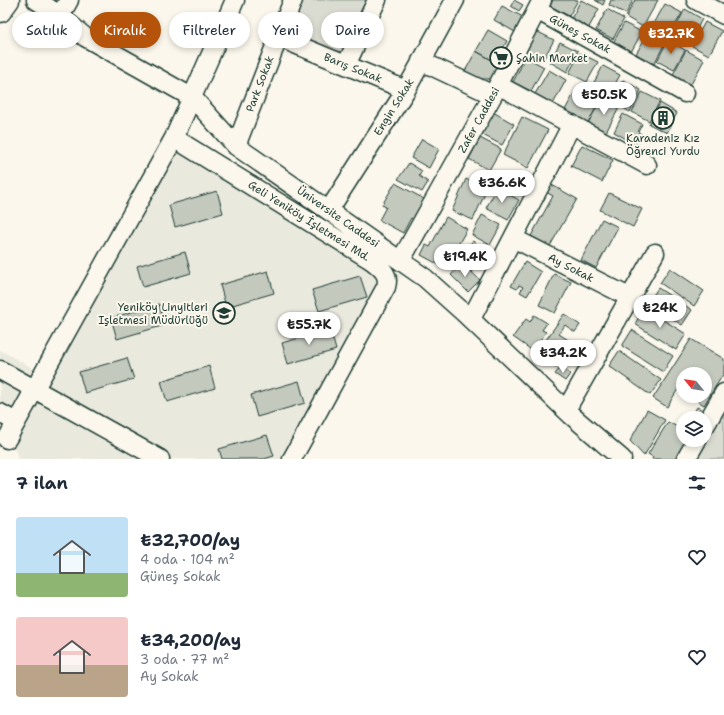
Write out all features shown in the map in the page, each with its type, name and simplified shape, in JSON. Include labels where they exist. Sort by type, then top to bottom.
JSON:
[{"type":"highway","points":[[0,11],[8,0]]},
{"type":"street","name":"Üniversite Caddesi","points":[[36,0],[54,12]]},
{"type":"street","points":[[62,12],[69,0]]},
{"type":"street","points":[[7,439],[174,138],[193,98],[235,0]]},
{"type":"street","name":"Park Sokak","points":[[288,12],[293,0]]},
{"type":"street","points":[[346,65],[377,0]]},
{"type":"street","name":"Engin Sokak","points":[[329,210],[406,90],[455,0]]},
{"type":"street","points":[[696,0],[724,15]]},
{"type":"street","name":"Zafer Caddesi","points":[[401,260],[540,5]]},
{"type":"street","name":"Güneş Sokak","points":[[540,5],[685,93]]},
{"type":"street","name":"Üniversite Caddesi","points":[[82,34],[193,98],[236,146],[425,278],[471,319],[566,410],[622,459]]},
{"type":"street","name":"Park Sokak","points":[[236,146],[274,48]]},
{"type":"street","name":"Barış Sokak","points":[[305,48],[406,90]]},
{"type":"street","points":[[421,61],[495,90],[572,124],[647,165]]},
{"type":"street","points":[[471,319],[572,124]]},
{"type":"street","name":"Geli Yeniköy İşletmesi Md.","points":[[174,138],[371,260],[384,272],[387,277],[386,287],[292,459]]},
{"type":"street","name":"Ay Sokak","points":[[513,238],[629,297]]},
{"type":"street","points":[[566,410],[655,253]]},
{"type":"street","points":[[0,370],[160,459]]},
{"type":"street","points":[[712,414],[724,393]]},
{"type":"street","points":[[0,413],[16,422]]},
{"type":"street","points":[[686,459],[693,447]]},
{"type":"shaded area","points":[[293,0],[377,0],[371,12],[321,12],[321,48],[354,48],[346,65],[305,48],[313,48],[313,12],[288,12]]},
{"type":"shaded area","name":"Yeniköy Linyitleri Işletmesi Müdürlüğü","points":[[170,122],[361,245],[401,276],[301,459],[18,459],[15,449],[0,440],[0,350],[36,370]]},
{"type":"shaded area","points":[[724,410],[724,459],[695,459],[702,447],[712,447],[712,430]]},
{"type":"building","points":[[514,0],[523,5],[519,11],[511,6]]},
{"type":"building","points":[[553,0],[578,0],[569,16],[550,6]]},
{"type":"building","points":[[581,0],[599,9],[588,29],[571,19]]},
{"type":"building","points":[[595,0],[605,0],[603,5]]},
{"type":"building","points":[[611,0],[633,0],[626,14],[609,5]]},
{"type":"building","points":[[635,0],[658,0],[643,27],[626,17]]},
{"type":"building","points":[[665,4],[682,13],[669,36],[652,27]]},
{"type":"building","points":[[502,6],[523,17],[515,32],[494,20]]},
{"type":"building","points":[[607,9],[624,19],[613,39],[596,30]]},
{"type":"building","points":[[685,9],[702,19],[690,42],[673,33]]},
{"type":"building","points":[[705,22],[722,31],[709,55],[692,46]]},
{"type":"building","points":[[624,23],[642,32],[631,52],[613,43]]},
{"type":"building","points":[[488,30],[507,41],[495,62],[476,51]]},
{"type":"building","points":[[536,31],[554,40],[543,60],[526,51]]},
{"type":"building","points":[[649,31],[666,41],[654,64],[636,54]]},
{"type":"building","points":[[668,40],[685,50],[674,70],[657,61]]},
{"type":"building","points":[[560,42],[578,51],[567,72],[550,62]]},
{"type":"building","points":[[686,50],[704,60],[689,88],[671,78]]},
{"type":"building","points":[[476,51],[501,65],[493,79],[473,79],[464,73]]},
{"type":"building","name":"Şahin Market","points":[[500,53],[506,56],[503,63],[497,60]]},
{"type":"building","points":[[580,53],[598,62],[587,82],[569,73]]},
{"type":"building","points":[[526,57],[544,67],[531,91],[513,82]]},
{"type":"building","points":[[603,66],[620,75],[609,95],[592,86]]},
{"type":"building","points":[[549,70],[566,80],[553,104],[535,94]]},
{"type":"building","points":[[623,80],[641,90],[630,112],[611,101]]},
{"type":"building","points":[[578,86],[601,99],[588,123],[565,110]]},
{"type":"building","points":[[642,92],[660,101],[649,121],[632,112]]},
{"type":"building","points":[[601,99],[619,108],[606,132],[588,123]]},
{"type":"building","name":"Karadeniz Kız Öğrenci Yurdu","points":[[660,103],[677,113],[667,133],[649,124]]},
{"type":"building","points":[[493,112],[514,124],[502,145],[481,134]]},
{"type":"building","points":[[623,114],[642,124],[638,132],[643,135],[637,145],[614,132]]},
{"type":"building","points":[[522,117],[548,130],[528,168],[503,155]]},
{"type":"building","points":[[480,138],[501,149],[489,170],[469,159]]},
{"type":"building","points":[[422,139],[439,149],[429,168],[411,158]]},
{"type":"building","points":[[582,145],[613,160],[602,182],[571,166]]},
{"type":"building","points":[[409,163],[422,171],[419,176],[428,182],[422,192],[398,179]]},
{"type":"building","points":[[466,179],[487,189],[473,220],[452,211]]},
{"type":"building","points":[[395,183],[426,200],[415,221],[411,218],[403,233],[379,220],[386,207],[382,205]]},
{"type":"building","points":[[550,184],[577,199],[550,246],[531,236],[553,196],[546,192]]},
{"type":"building","points":[[497,188],[519,200],[508,220],[486,208]]},
{"type":"building","points":[[217,191],[223,213],[175,227],[169,205]]},
{"type":"building","points":[[609,193],[642,209],[633,227],[600,210]]},
{"type":"building","points":[[482,215],[501,225],[490,245],[472,235]]},
{"type":"building","points":[[446,217],[467,229],[445,268],[421,255],[426,245],[430,247]]},
{"type":"building","points":[[602,219],[618,227],[596,268],[581,260]]},
{"type":"building","points":[[473,241],[489,256],[472,273],[456,257]]},
{"type":"building","points":[[185,252],[191,273],[143,287],[137,266]]},
{"type":"building","points":[[525,262],[541,272],[527,296],[520,292],[523,287],[519,285],[517,289],[511,286]]},
{"type":"building","points":[[462,263],[480,280],[468,292],[451,275]]},
{"type":"building","points":[[670,268],[704,291],[694,306],[660,283]]},
{"type":"building","points":[[268,271],[274,293],[226,307],[220,285]]},
{"type":"building","points":[[554,274],[571,282],[555,313],[539,305]]},
{"type":"building","points":[[360,276],[367,297],[319,311],[312,290]]},
{"type":"building","points":[[658,288],[692,310],[682,325],[648,303]]},
{"type":"building","points":[[159,304],[165,325],[117,339],[111,318]]},
{"type":"building","points":[[644,308],[686,334],[676,350],[635,324]]},
{"type":"building","points":[[564,314],[580,325],[575,332],[565,325],[559,334],[573,343],[556,367],[549,362],[546,366],[534,357]]},
{"type":"building","points":[[534,315],[547,323],[542,330],[546,332],[533,351],[513,337],[526,319],[530,322]]},
{"type":"building","points":[[330,329],[336,350],[288,364],[282,343]]},
{"type":"building","points":[[632,330],[673,356],[663,372],[622,346]]},
{"type":"building","points":[[691,339],[724,359],[724,373],[712,392],[712,367],[676,367],[676,392],[667,407],[653,398]]},
{"type":"building","points":[[619,351],[661,380],[650,395],[609,366]]},
{"type":"building","points":[[127,358],[134,379],[85,393],[79,372]]},
{"type":"building","points":[[209,366],[215,388],[167,402],[161,381]]},
{"type":"building","points":[[561,367],[570,374],[565,381],[555,374]]},
{"type":"building","points":[[299,381],[305,403],[257,417],[251,395]]},
{"type":"building","points":[[697,407],[703,410],[702,411],[695,411]]},
{"type":"building","points":[[647,410],[665,420],[644,456],[630,441]]},
{"type":"building","points":[[668,422],[676,426],[676,447],[683,447],[675,459],[652,459],[653,457],[648,454]]},
{"type":"building","points":[[267,435],[274,456],[264,459],[222,459],[219,449]]},
{"type":"place","name":"Şahin Market","points":[[501,58]]},
{"type":"place","name":"Karadeniz Kız Öğrenci Yurdu","points":[[663,118]]},
{"type":"place","name":"Yeniköy Linyitleri Işletmesi Müdürlüğü","points":[[224,313]]}]
